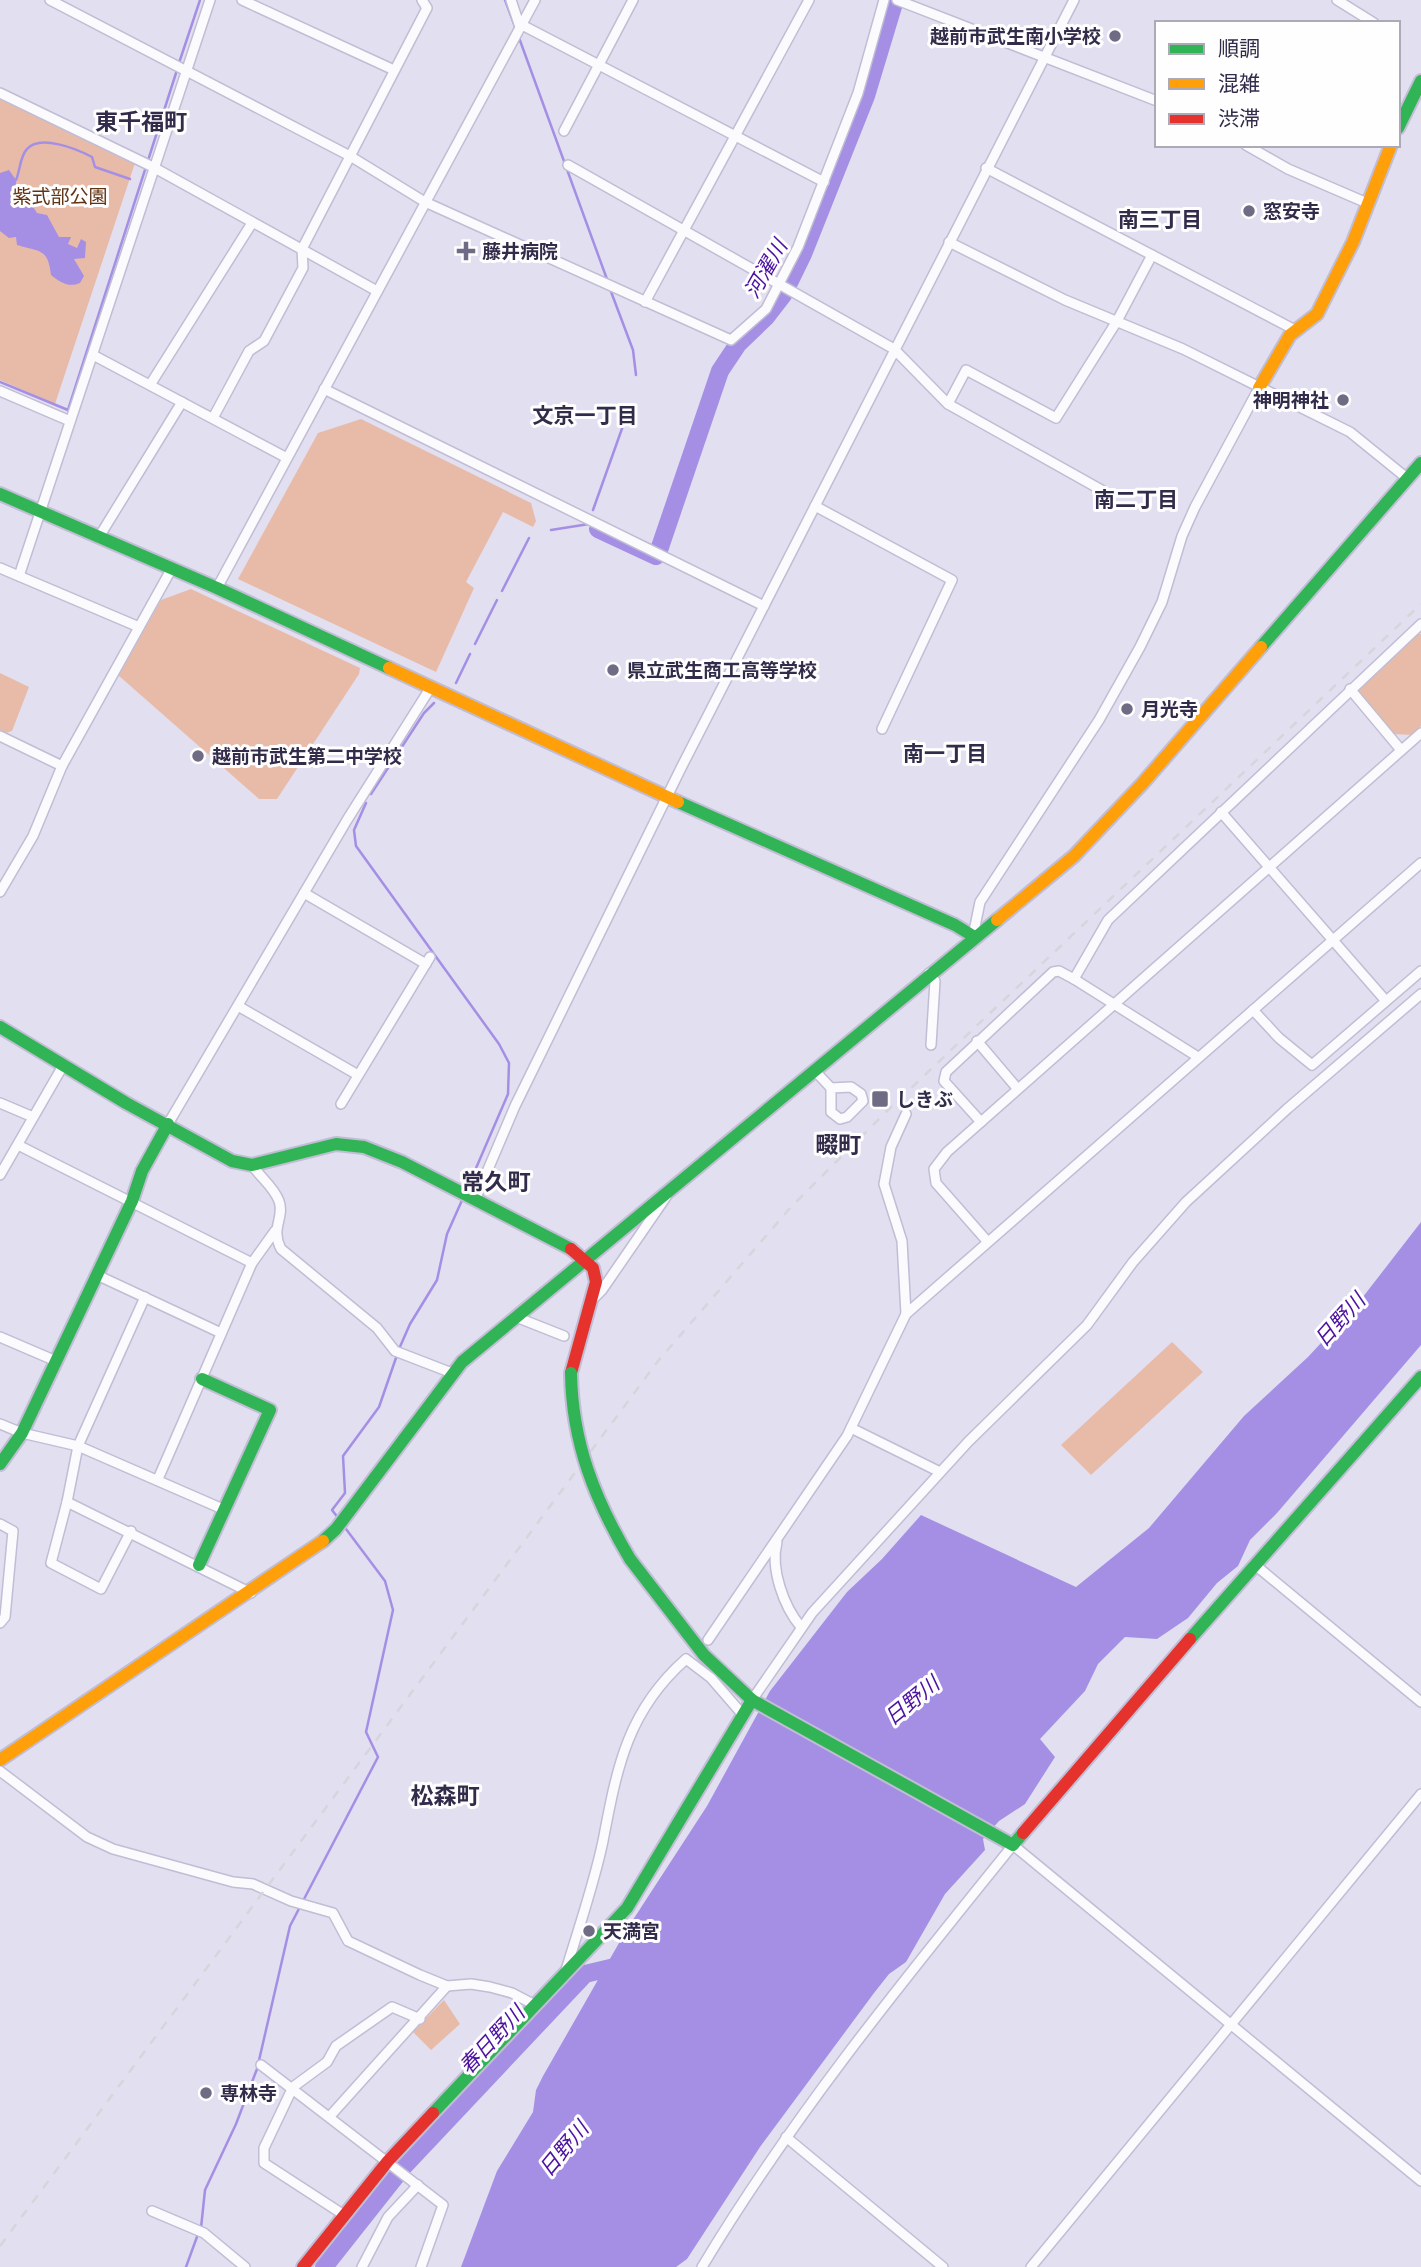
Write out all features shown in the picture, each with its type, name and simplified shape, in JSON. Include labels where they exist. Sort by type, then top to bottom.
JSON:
[{"type":"street","points":[[50,0],[351,156],[425,202],[731,340],[766,309],[780,285],[858,93],[884,0]]},
{"type":"street","points":[[19,576],[210,0]]},
{"type":"street","points":[[242,0],[394,70]]},
{"type":"street","points":[[213,418],[249,351],[264,341],[303,268],[302,249],[427,8],[422,0]]},
{"type":"street","points":[[511,0],[521,26],[824,182]]},
{"type":"street","points":[[217,588],[535,0]]},
{"type":"street","points":[[564,131],[634,0]]},
{"type":"street","points":[[645,302],[809,0]]},
{"type":"street","points":[[897,0],[1155,100]]},
{"type":"street","points":[[468,1196],[515,1107],[667,797],[1074,0]]},
{"type":"street","points":[[1337,0],[1371,21]]},
{"type":"street","points":[[1404,103],[1421,81]]},
{"type":"street","points":[[0,93],[153,167],[377,291]]},
{"type":"street","points":[[1250,147],[1288,169],[1367,203]]},
{"type":"street","points":[[973,936],[979,902],[1099,720],[1152,625],[1191,516],[1259,388],[1296,330],[1310,322],[1317,314],[1353,242],[1390,147]]},
{"type":"street","points":[[568,165],[894,349],[948,404],[1105,492]]},
{"type":"street","points":[[986,168],[1296,330]]},
{"type":"street","points":[[150,385],[252,223]]},
{"type":"street","points":[[949,242],[1046,291],[1183,349],[1359,437],[1408,479]]},
{"type":"street","points":[[948,404],[966,370],[1056,418],[1117,321],[1152,255]]},
{"type":"street","points":[[93,355],[287,458]]},
{"type":"street","points":[[324,389],[764,606]]},
{"type":"street","points":[[0,391],[70,421]]},
{"type":"street","points":[[99,537],[182,402]]},
{"type":"street","points":[[0,1760],[319,1545],[337,1527],[452,1373],[973,936],[1074,856],[1142,784],[1421,463]]},
{"type":"street","points":[[0,494],[217,588],[667,797],[955,925],[973,936]]},
{"type":"street","points":[[815,506],[952,580],[882,729]]},
{"type":"street","points":[[0,568],[139,627]]},
{"type":"street","points":[[0,892],[33,835],[62,766],[172,568]]},
{"type":"street","points":[[1074,979],[1108,920],[1421,624]]},
{"type":"street","points":[[0,1464],[22,1433],[132,1201],[134,1189],[152,1151],[304,893],[431,687]]},
{"type":"street","points":[[1350,689],[1401,750]]},
{"type":"street","points":[[987,1241],[933,1176],[934,1169],[947,1152],[1421,733]]},
{"type":"street","points":[[0,736],[62,766]]},
{"type":"street","points":[[1221,812],[1386,1001]]},
{"type":"street","points":[[708,1640],[851,1428],[906,1314],[1421,863]]},
{"type":"street","points":[[304,893],[428,960],[341,1104]]},
{"type":"street","points":[[981,1122],[944,1081],[946,1072],[1053,972],[1059,971],[1074,979],[1198,1056]]},
{"type":"street","points":[[1253,1010],[1279,1038],[1312,1065],[1421,971]]},
{"type":"street","points":[[929,973],[934,981],[931,1045]]},
{"type":"street","points":[[303,2267],[344,2215],[533,2004],[627,1908],[743,1715],[755,1702],[801,1627],[940,1472],[1087,1325],[1133,1262],[1186,1202],[1287,1109],[1421,993]]},
{"type":"street","points":[[238,1006],[358,1075]]},
{"type":"street","points":[[0,1027],[126,1103],[232,1161],[252,1165],[336,1144],[364,1147],[402,1162],[586,1259],[596,1276],[592,1300],[581,1329],[571,1373],[572,1418],[582,1462],[595,1498],[630,1559],[705,1655],[755,1702],[1013,1845],[1421,2181]]},
{"type":"street","points":[[977,1041],[1017,1088]]},
{"type":"street","points":[[0,1175],[64,1064]]},
{"type":"street","points":[[814,1070],[831,1088]]},
{"type":"street","points":[[0,1104],[33,1117]]},
{"type":"street","points":[[906,1114],[891,1147],[884,1184],[902,1241],[906,1314]]},
{"type":"street","points":[[18,1144],[252,1263]]},
{"type":"street","points":[[158,1479],[252,1263],[275,1231],[280,1213],[279,1201],[252,1165]]},
{"type":"street","points":[[592,1300],[660,1207],[670,1189]]},
{"type":"street","points":[[275,1231],[281,1249],[377,1328],[395,1351],[452,1373]]},
{"type":"street","points":[[97,1275],[221,1333]]},
{"type":"street","points":[[131,1531],[101,1589],[51,1563],[78,1446],[145,1297]]},
{"type":"street","points":[[516,1317],[564,1336]]},
{"type":"street","points":[[0,1337],[56,1361]]},
{"type":"street","points":[[702,2267],[786,2137],[899,1986],[1013,1845],[1254,1564],[1421,1377]]},
{"type":"street","points":[[199,1566],[270,1410],[202,1379]]},
{"type":"street","points":[[0,1424],[22,1433],[78,1446],[225,1510]]},
{"type":"street","points":[[851,1428],[940,1472]]},
{"type":"street","points":[[67,1502],[251,1592]]},
{"type":"street","points":[[0,1524],[13,1531],[5,1617],[0,1623]]},
{"type":"street","points":[[779,1534],[775,1551],[777,1568],[789,1613],[801,1627]]},
{"type":"street","points":[[1254,1564],[1421,1702]]},
{"type":"street","points":[[566,1972],[603,1841],[618,1762],[654,1694],[686,1659],[711,1678],[743,1715]]},
{"type":"street","points":[[0,1771],[87,1838],[162,1864],[233,1882],[253,1884],[291,1901],[333,1913],[348,1941],[447,1986],[471,1984],[490,1987],[512,1993],[533,2004]]},
{"type":"street","points":[[1031,2267],[1421,1794]]},
{"type":"street","points":[[331,2115],[447,1986]]},
{"type":"street","points":[[344,2215],[264,2163],[264,2148],[293,2088],[327,2062],[336,2046],[393,2007],[420,2019]]},
{"type":"street","points":[[261,2065],[331,2115],[443,2205],[421,2267]]},
{"type":"street","points":[[786,2137],[943,2267]]},
{"type":"street","points":[[362,2267],[388,2217],[414,2182]]},
{"type":"street","points":[[152,2211],[204,2233],[245,2267]]},
{"type":"green space","name":"紫式部公園","points":[[0,98],[135,163],[55,404],[0,380]]},
{"type":"green space","points":[[361,419],[531,503],[536,521],[533,527],[503,512],[466,582],[474,588],[436,672],[238,579],[318,433]]},
{"type":"green space","points":[[191,589],[360,668],[359,674],[277,799],[259,799],[118,675],[161,600]]},
{"type":"green space","points":[[1417,633],[1421,634],[1421,726],[1411,735],[1394,734],[1358,692],[1359,685]]},
{"type":"green space","points":[[0,673],[29,687],[12,731],[6,733],[0,730]]},
{"type":"green space","points":[[1172,1342],[1203,1372],[1091,1475],[1061,1445]]},
{"type":"green space","points":[[444,2000],[460,2024],[431,2050],[413,2032]]},
{"type":"water","points":[[9,170],[16,180],[16,193],[27,197],[37,213],[47,215],[59,237],[71,237],[68,244],[77,248],[81,239],[86,242],[85,258],[74,259],[84,276],[80,283],[64,284],[51,275],[48,260],[42,252],[17,245],[16,237],[9,238],[0,231],[0,173]]},
{"type":"water","name":"日野川","points":[[1421,1222],[1421,1345],[1277,1513],[1250,1540],[1238,1566],[1217,1583],[1188,1618],[1157,1639],[1125,1637],[1098,1664],[1085,1691],[1040,1739],[1055,1757],[1025,1804],[999,1821],[983,1839],[985,1850],[945,1894],[906,1962],[889,1974],[874,1993],[760,2147],[687,2259],[676,2267],[461,2267],[497,2171],[533,2112],[536,2090],[627,1929],[707,1806],[770,1691],[847,1592],[882,1559],[921,1515],[1076,1587],[1149,1528],[1244,1416],[1308,1357],[1359,1302]]},
{"type":"waterway","points":[[179,63],[200,0]]},
{"type":"waterway","points":[[505,0],[516,29]]},
{"type":"waterway","name":"河濯川","points":[[659,550],[720,371],[738,344],[766,317],[783,295],[803,254],[866,96],[895,0]]},
{"type":"waterway","points":[[518,35],[608,282]]},
{"type":"waterway","points":[[0,382],[68,410],[177,70]]},
{"type":"waterway","points":[[16,180],[27,149],[41,143],[59,144],[77,150],[92,157],[95,167],[130,179]]},
{"type":"waterway","points":[[610,289],[633,350],[636,375]]},
{"type":"waterway","points":[[593,510],[624,423]]},
{"type":"waterway","points":[[551,530],[589,524]]},
{"type":"waterway","name":"河濯川","points":[[598,529],[656,556]]},
{"type":"waterway","points":[[502,591],[529,538]]},
{"type":"waterway","points":[[475,644],[497,600]]},
{"type":"waterway","points":[[456,683],[470,654]]},
{"type":"waterway","points":[[371,794],[424,713],[434,703]]},
{"type":"waterway","points":[[366,803],[354,830],[356,846],[499,1044],[509,1063],[508,1094],[467,1189]]},
{"type":"waterway","points":[[399,1349],[410,1324],[437,1280],[447,1234],[463,1198]]},
{"type":"waterway","points":[[339,1519],[332,1510],[345,1493],[343,1456],[379,1407],[397,1355]]},
{"type":"waterway","points":[[201,2228],[205,2190],[236,2124],[257,2069],[290,1926],[378,1757],[366,1732],[393,1610],[385,1581],[343,1525]]},
{"type":"waterway","name":"春日野川","points":[[324,2267],[404,2166],[585,1974],[627,1964]]},
{"type":"waterway","points":[[186,2267],[198,2234]]},
{"type":"railway","points":[[0,2246],[658,1361],[791,1207],[889,1109],[1421,604]]},
{"type":"traffic: fast","points":[[1400,124],[1421,81]]},
{"type":"traffic: fast","points":[[1261,647],[1421,463]]},
{"type":"traffic: fast","points":[[0,494],[217,588],[389,668]]},
{"type":"traffic: fast","points":[[678,802],[955,925],[973,936]]},
{"type":"traffic: fast","points":[[323,1541],[336,1529],[462,1362],[997,920]]},
{"type":"traffic: fast","points":[[0,1027],[126,1103],[232,1161],[252,1165],[336,1144],[364,1147],[402,1162],[571,1249]]},
{"type":"traffic: fast","points":[[0,1464],[22,1433],[132,1201],[142,1171],[168,1124]]},
{"type":"traffic: fast","points":[[571,1373],[576,1423],[588,1470],[606,1515],[630,1559]]},
{"type":"traffic: fast","points":[[1190,1639],[1421,1377]]},
{"type":"traffic: fast","points":[[199,1565],[270,1410],[202,1379]]},
{"type":"traffic: fast","points":[[630,1559],[704,1655],[752,1700],[1013,1845],[1023,1833]]},
{"type":"traffic: fast","points":[[433,2113],[627,1908],[752,1700]]},
{"type":"traffic: slow","points":[[1259,388],[1290,335],[1317,314],[1353,242],[1390,147]]},
{"type":"traffic: slow","points":[[997,920],[1074,856],[1142,784],[1261,647]]},
{"type":"traffic: slow","points":[[389,668],[678,802]]},
{"type":"traffic: slow","points":[[0,1760],[323,1541]]},
{"type":"traffic: jam","points":[[571,1249],[593,1268],[596,1282],[571,1373]]},
{"type":"traffic: jam","points":[[1023,1833],[1190,1639]]},
{"type":"traffic: jam","points":[[303,2267],[388,2161],[433,2113]]},
{"type":"place","name":"越前市武生南小学校","points":[[1115,36]]},
{"type":"place","name":"窓安寺","points":[[1249,211]]},
{"type":"place","name":"藤井病院","points":[[466,251]]},
{"type":"place","name":"神明神社","points":[[1343,400]]},
{"type":"place","name":"県立武生商工高等学校","points":[[613,670]]},
{"type":"place","name":"月光寺","points":[[1127,709]]},
{"type":"place","name":"越前市武生第二中学校","points":[[198,756]]},
{"type":"place","name":"しきぶ","points":[[880,1099]]},
{"type":"place","name":"天満宮","points":[[589,1931]]},
{"type":"place","name":"専林寺","points":[[206,2093]]},
{"type":"district","name":"東千福町","points":[[141,122]]},
{"type":"district","name":"南三丁目","points":[[1160,220]]},
{"type":"district","name":"文京一丁目","points":[[585,416]]},
{"type":"district","name":"南二丁目","points":[[1136,500]]},
{"type":"district","name":"南一丁目","points":[[945,754]]},
{"type":"district","name":"畷町","points":[[838,1145]]},
{"type":"district","name":"常久町","points":[[496,1182]]},
{"type":"district","name":"松森町","points":[[445,1796]]}]
